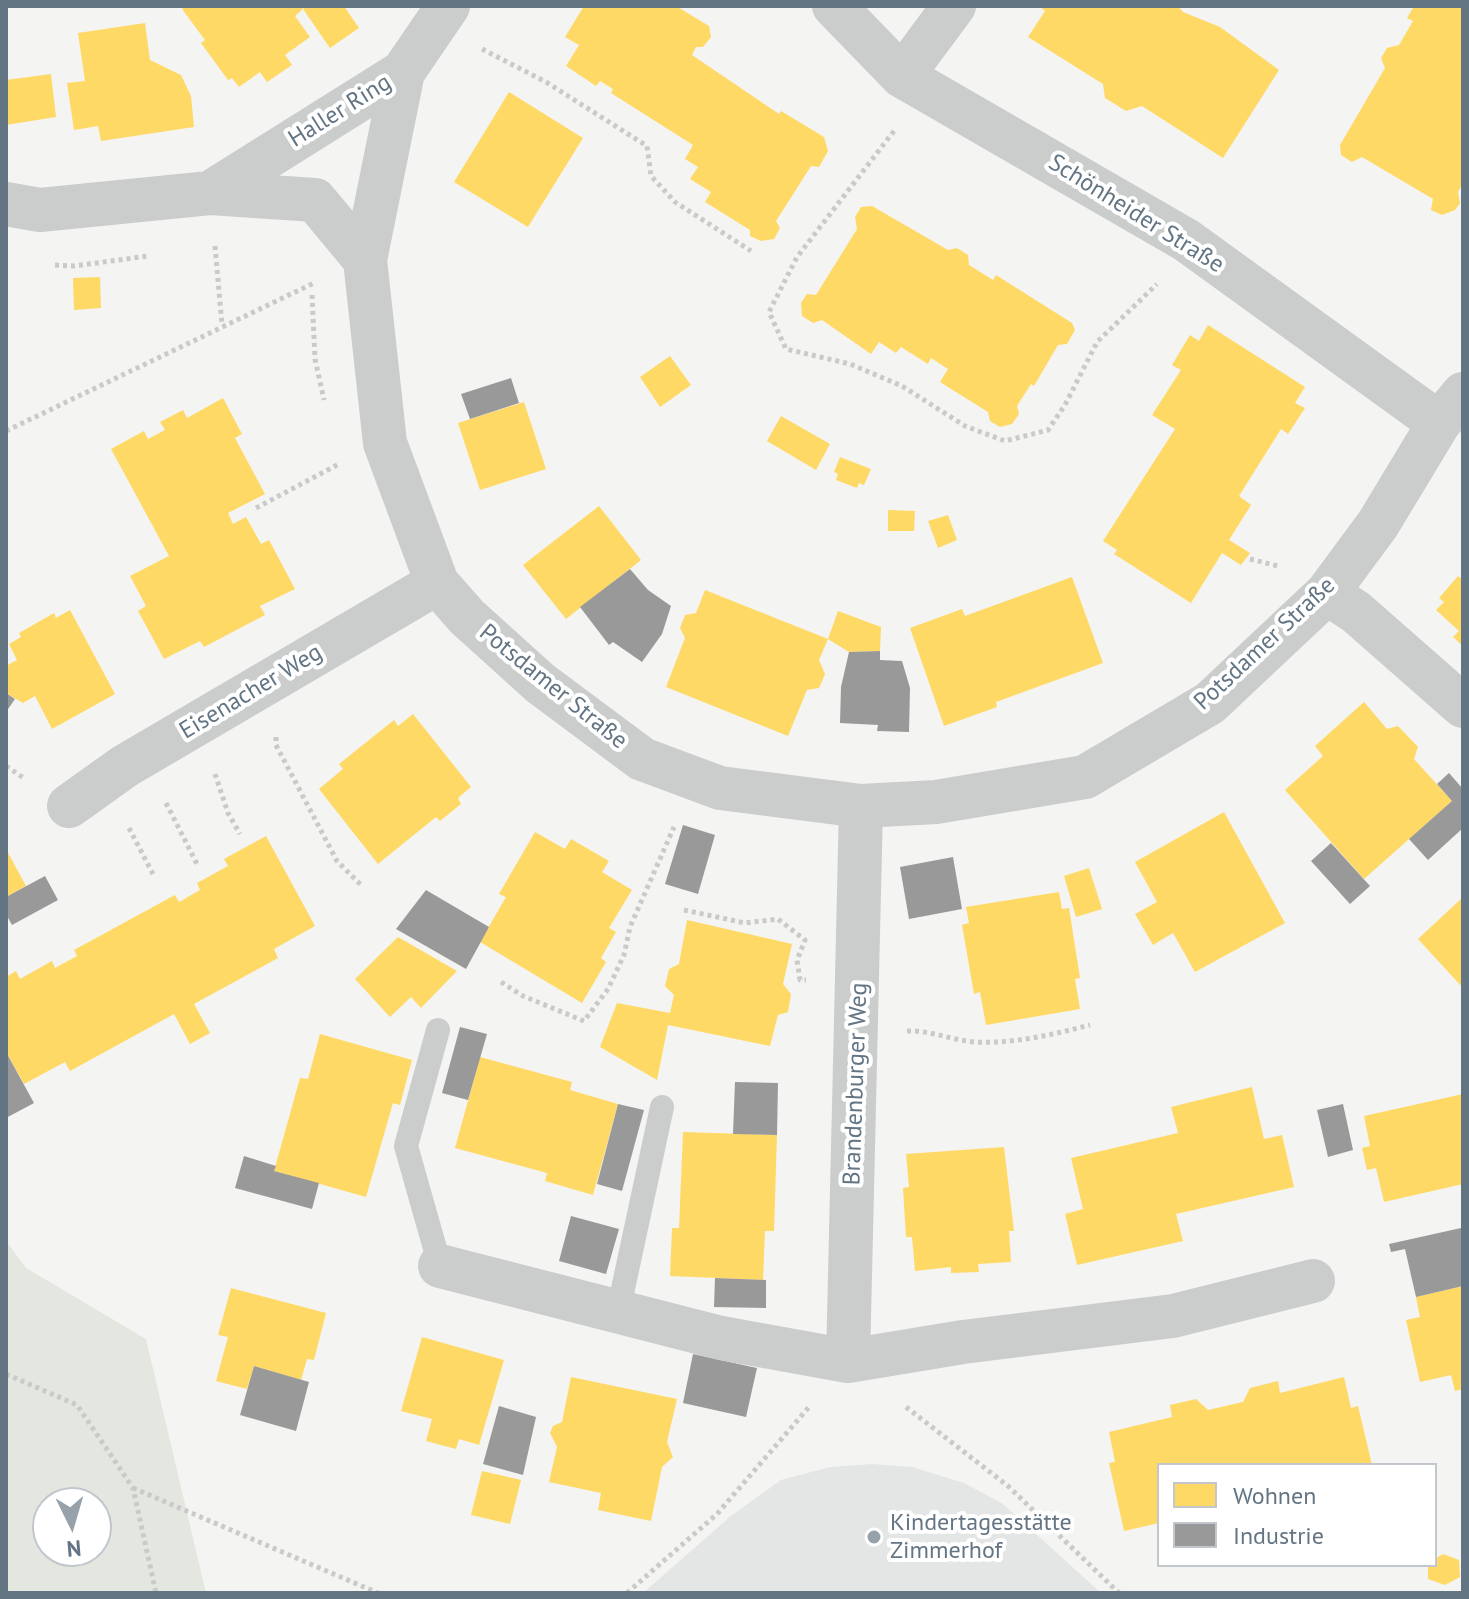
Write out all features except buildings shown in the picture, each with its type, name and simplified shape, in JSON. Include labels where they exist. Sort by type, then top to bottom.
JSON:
[{"type":"street","name":"Schönheider Straße","points":[[834,6],[916,83],[1186,240],[1451,408]]},
{"type":"street","points":[[916,83],[954,6]]},
{"type":"street","name":"Haller Ring","points":[[210,193],[403,72],[442,14]]},
{"type":"street","name":"Potsdamer Straße","points":[[403,72],[365,260],[389,453],[437,583],[467,617],[540,683],[642,759],[720,788],[861,806],[936,802],[1085,777],[1210,703],[1327,593],[1378,524],[1451,408]]},
{"type":"street","name":"Haller Ring","points":[[6,204],[40,210],[210,193],[315,200],[365,260]]},
{"type":"street","name":"Eisenacher Weg","points":[[69,806],[139,758],[437,583]]},
{"type":"street","points":[[1327,593],[1356,612],[1463,706]]},
{"type":"street","name":"Brandenburger Weg","points":[[848,1361],[861,806]]},
{"type":"street","points":[[440,1266],[721,1338],[848,1361],[963,1342],[1173,1316],[1313,1281]]},
{"type":"lane","points":[[438,1030],[406,1146],[440,1266]]},
{"type":"lane","points":[[618,1312],[662,1107]]},
{"type":"path","points":[[442,14],[647,146],[651,176],[675,202],[751,251]]},
{"type":"path","points":[[916,83],[797,257],[769,312],[786,349],[850,364],[902,386],[965,426],[1005,441],[1026,437],[1048,430],[1065,405],[1097,342],[1166,275],[1186,240]]},
{"type":"path","points":[[210,193],[222,325]]},
{"type":"path","points":[[6,431],[222,325],[365,260]]},
{"type":"path","points":[[311,284],[315,359],[326,412]]},
{"type":"path","points":[[256,508],[331,466],[376,450],[389,453]]},
{"type":"path","points":[[336,453],[341,467]]},
{"type":"path","points":[[269,680],[276,745],[337,861],[361,885]]},
{"type":"path","points":[[193,726],[240,834]]},
{"type":"path","points":[[139,758],[157,782],[197,864]]},
{"type":"path","points":[[501,982],[523,996],[584,1021],[608,989],[624,955],[630,927],[656,875],[663,846],[696,779]]},
{"type":"path","points":[[684,910],[745,923],[778,919],[805,940],[797,960],[800,980],[859,985]]},
{"type":"path","points":[[858,1033],[917,1031],[971,1042],[1030,1039],[1090,1025]]},
{"type":"path","points":[[627,1593],[717,1514],[848,1361],[1008,1486],[1119,1593]]},
{"type":"path","points":[[6,1374],[77,1405],[133,1488],[156,1593]]},
{"type":"path","points":[[133,1488],[378,1593]]},
{"type":"shaded area","points":[[6,1241],[26,1268],[146,1339],[206,1593],[6,1593]]},
{"type":"shaded area","name":"Kindertagesstätte Zimmerhof","points":[[872,1464],[912,1467],[964,1483],[1003,1504],[1101,1593],[643,1593],[732,1515],[781,1480],[830,1467]]},
{"type":"place","name":"Kindertagesstätte Zimmerhof","points":[[874,1537]]}]
